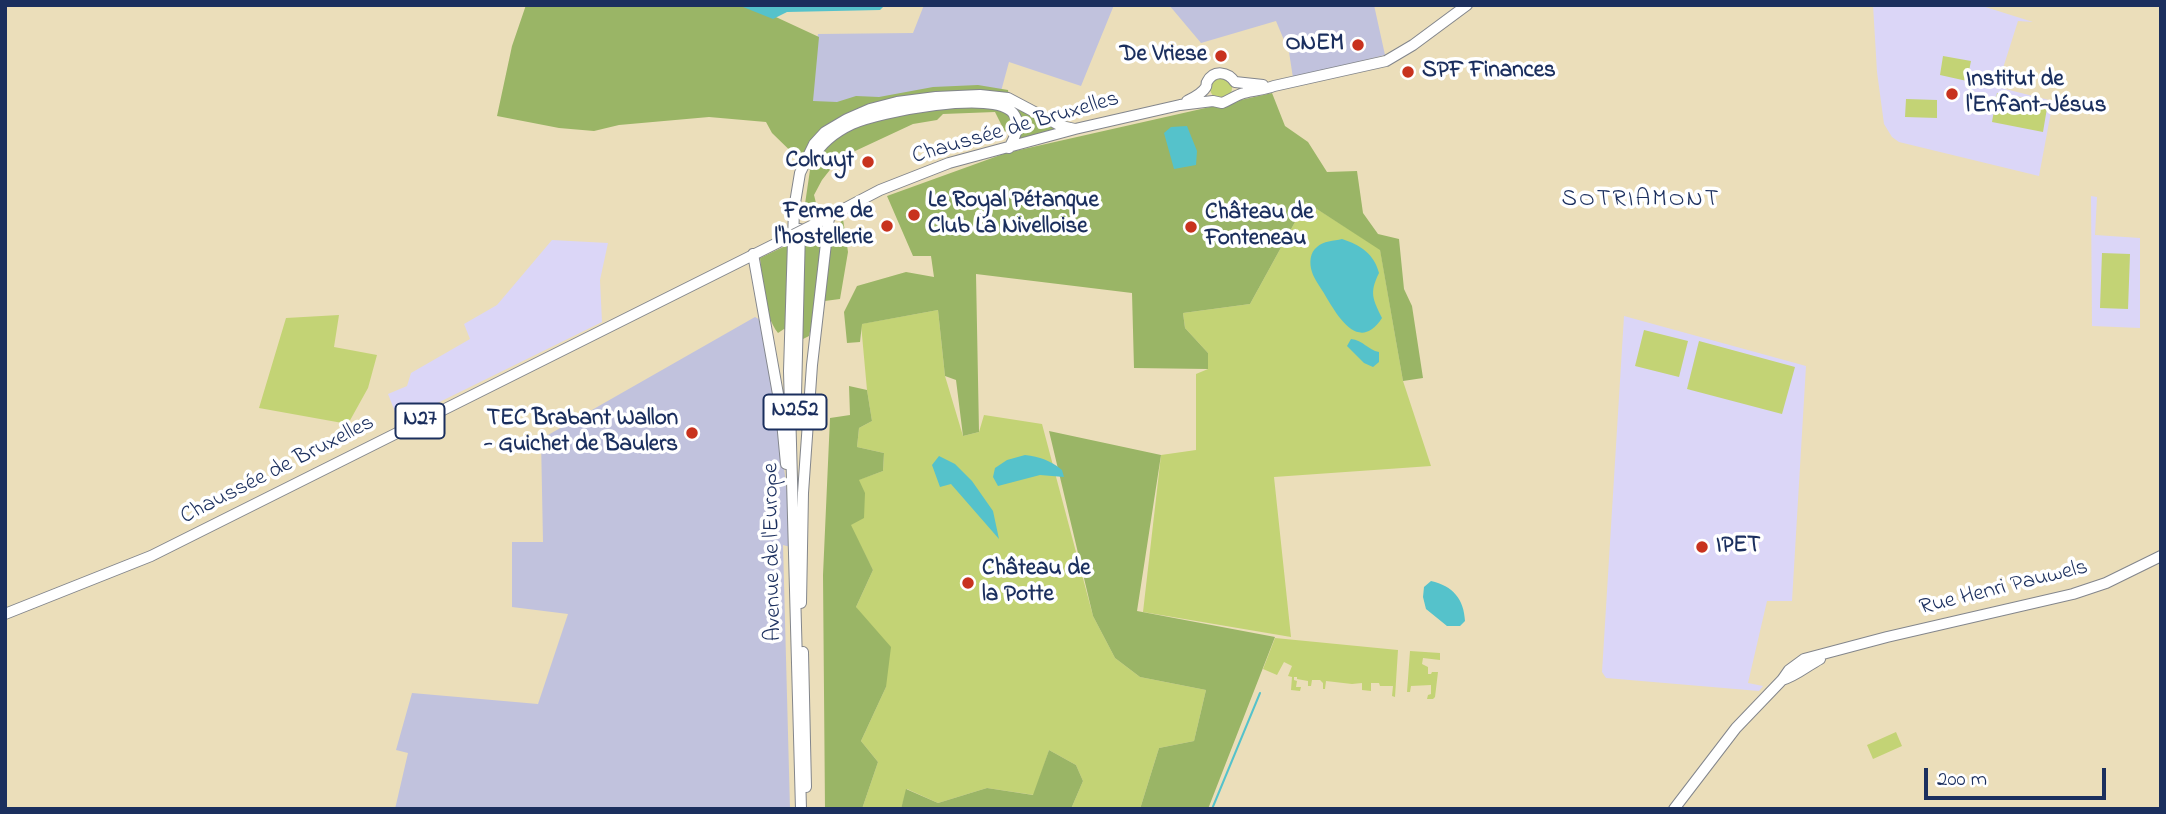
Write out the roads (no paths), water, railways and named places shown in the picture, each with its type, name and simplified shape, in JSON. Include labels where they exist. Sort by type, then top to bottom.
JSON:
[{"type":"main road","name":"N27","points":[[1180,105],[1213,101],[1222,103],[1249,92],[1386,61],[1422,40],[1467,5]]},
{"type":"main road","name":"N27","points":[[1180,105],[1198,95],[1212,75],[1218,73],[1227,74],[1235,82],[1274,86]]},
{"type":"main road","points":[[1235,82],[1235,96]]},
{"type":"main road","points":[[1206,87],[1208,96],[1213,101]]},
{"type":"main road","points":[[797,211],[800,173],[814,144],[825,132],[870,109],[936,97],[981,95],[1008,98],[1061,126],[1075,129]]},
{"type":"main road","points":[[797,211],[805,175],[822,145],[853,124],[876,116],[942,104],[1003,105],[1012,111],[1017,120],[1017,130],[1009,148]]},
{"type":"main road","name":"Chaussée de Bruxelles","points":[[5,614],[151,556],[880,190],[930,169],[1075,129],[1180,105]]},
{"type":"main road","name":"Avenue de l'Europe","points":[[797,211],[789,371],[800,809]]},
{"type":"main road","name":"Avenue de l'Europe","points":[[797,211],[795,409],[807,809]]},
{"type":"main road","points":[[801,611],[803,493],[812,365],[829,217]]},
{"type":"main road","points":[[753,254],[781,411],[794,548]]},
{"type":"main road","name":"Rue Henri Pauwels","points":[[1674,809],[1736,728],[1789,670],[1804,659],[2073,594],[2118,578],[2161,556]]},
{"type":"water","points":[[738,5],[885,5],[880,10],[787,12],[773,19]]},
{"type":"water","points":[[1187,126],[1197,151],[1196,165],[1174,169],[1164,133],[1171,127]]},
{"type":"water","points":[[1342,239],[1366,251],[1379,273],[1373,296],[1382,318],[1365,332],[1350,328],[1336,313],[1311,269],[1311,258],[1315,249],[1322,244]]},
{"type":"water","points":[[1351,339],[1379,352],[1379,362],[1373,367],[1364,363],[1347,346]]},
{"type":"water","points":[[1025,455],[1053,464],[1062,470],[1064,477],[1040,475],[998,486],[993,477],[995,468],[1007,460]]},
{"type":"water","points":[[939,456],[955,464],[972,481],[993,511],[999,539],[951,484],[940,487],[932,465]]},
{"type":"water","points":[[1431,581],[1445,586],[1460,600],[1465,621],[1460,626],[1447,626],[1426,609],[1424,587]]},
{"type":"waterway","points":[[1212,809],[1260,693]]},
{"type":"place","name":"ONEM","points":[[1358,45]]},
{"type":"place","name":"De Vriese","points":[[1221,56]]},
{"type":"place","name":"SPF Finances","points":[[1408,72]]},
{"type":"place","name":"Institut de l'Enfant-Jésus","points":[[1952,94]]},
{"type":"place","name":"Colruyt","points":[[868,162]]},
{"type":"place","name":"Le Royal Pétanque Club La Nivelloise","points":[[914,215]]},
{"type":"place","name":"Ferme de l'hostellerie","points":[[887,226]]},
{"type":"place","name":"Château de Fonteneau","points":[[1191,227]]},
{"type":"place","name":"TEC Brabant Wallon - Guichet de Baulers","points":[[692,433]]},
{"type":"place","name":"IPET","points":[[1702,547]]},
{"type":"place","name":"Château de la Potte","points":[[968,583]]},
{"type":"district","name":"SOTRIAMONT","points":[[1641,201]]}]
